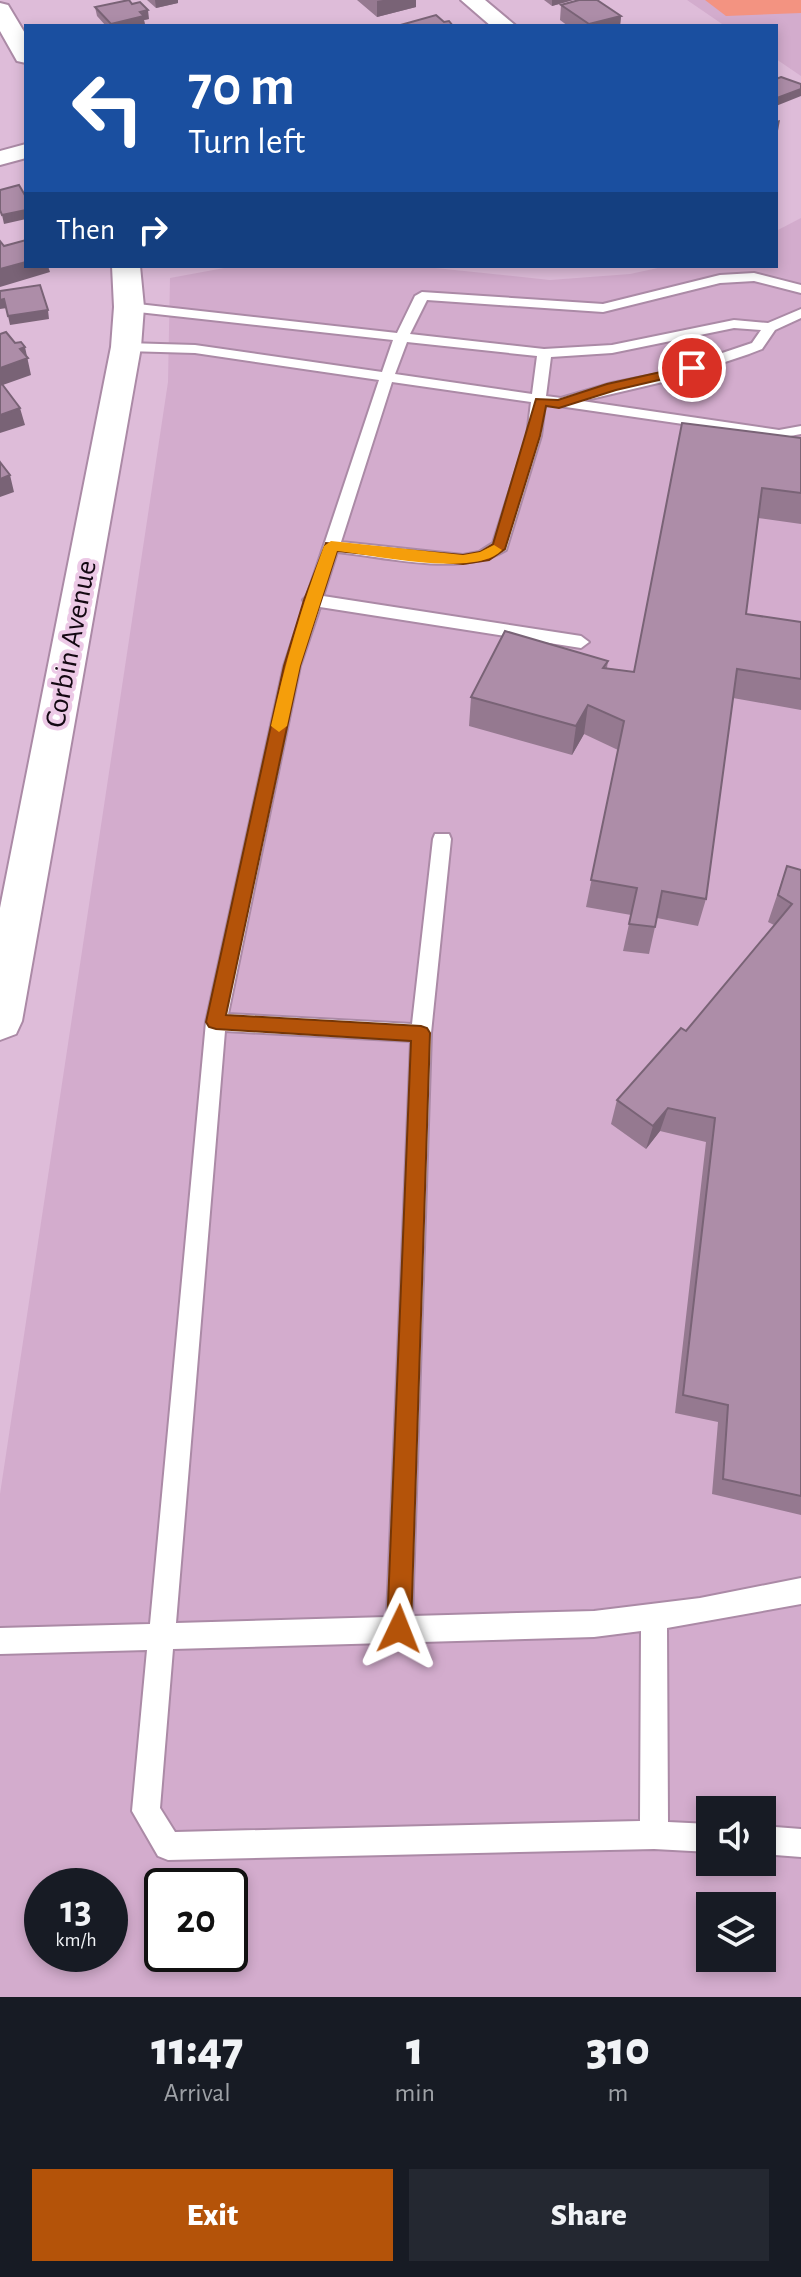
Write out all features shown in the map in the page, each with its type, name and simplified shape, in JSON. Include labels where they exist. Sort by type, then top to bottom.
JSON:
[{"type":"main road","points":[[0,10],[24,52]]},
{"type":"main road","name":"Corbin Avenue","points":[[0,1021],[126,347],[129,307],[126,268]]},
{"type":"street","points":[[472,0],[502,24]]},
{"type":"street","points":[[0,158],[24,152]]},
{"type":"lane","points":[[696,1837],[654,1835],[168,1846],[146,1811],[216,1022],[292,666],[311,600],[401,338],[422,296],[603,308],[720,279],[754,277],[801,289]]},
{"type":"lane","points":[[129,307],[544,353],[612,349],[734,324],[770,327]]},
{"type":"lane","points":[[559,404],[612,387],[666,377],[744,351],[757,346],[770,327],[801,312]]},
{"type":"lane","points":[[126,347],[195,349],[540,402],[779,434],[801,430]]},
{"type":"lane","points":[[331,546],[463,560],[484,556],[500,546],[534,436],[544,353]]},
{"type":"lane","points":[[311,600],[581,642]]},
{"type":"lane","points":[[399,1629],[421,1033],[442,839]]},
{"type":"lane","points":[[216,1022],[421,1033]]},
{"type":"lane","points":[[0,1641],[67,1636],[159,1638],[594,1624],[700,1611],[801,1591]]},
{"type":"lane","points":[[654,1616],[654,1835]]},
{"type":"lane","points":[[776,1841],[801,1843]]},
{"type":"shaded area","points":[[687,0],[801,0],[801,76],[778,60],[778,24],[722,24]]},
{"type":"shaded area","points":[[705,0],[801,0],[801,13],[726,16]]},
{"type":"shaded area","points":[[801,218],[801,1997],[0,1997],[0,1494],[168,382],[170,278],[224,268],[435,268],[550,280],[630,274],[658,268],[778,268],[778,230]]},
{"type":"building","points":[[129,0],[132,4],[140,2],[148,10],[140,12],[144,16],[111,24],[95,7]]},
{"type":"building","points":[[579,0],[597,0],[621,16],[589,24],[561,5]]},
{"type":"building","points":[[436,15],[451,24],[404,24]]},
{"type":"building","points":[[778,78],[801,84],[801,89],[778,98]]},
{"type":"building","points":[[19,185],[24,194],[24,210],[2,215],[0,190]]},
{"type":"building","points":[[0,241],[4,246],[24,241],[24,263],[0,269]]},
{"type":"building","points":[[40,285],[48,310],[8,316],[4,299],[0,300],[0,291]]},
{"type":"building","points":[[6,332],[15,343],[21,342],[25,347],[20,349],[28,358],[0,368],[0,334]]},
{"type":"building","points":[[0,385],[20,408],[0,415]]},
{"type":"building","points":[[682,423],[801,438],[801,493],[762,488],[746,614],[801,622],[801,679],[737,669],[706,899],[662,891],[655,927],[629,924],[637,888],[591,880],[624,721],[588,705],[576,726],[471,697],[505,631],[608,661],[603,668],[634,672]]},
{"type":"building","points":[[0,462],[10,475],[0,479]]},
{"type":"building","points":[[787,866],[801,870],[801,1496],[723,1479],[728,1405],[683,1395],[715,1118],[668,1108],[653,1126],[617,1100],[681,1028],[686,1031],[792,904],[778,895]]},
{"type":"slow traffic","points":[[279,726],[311,600],[331,546],[463,560],[484,556],[494,550]]},
{"type":"route","points":[[399,1629],[421,1033],[216,1022],[292,666],[331,546],[463,560],[484,556],[500,546],[534,436],[540,402],[559,404],[612,387],[666,377],[692,368]]}]
